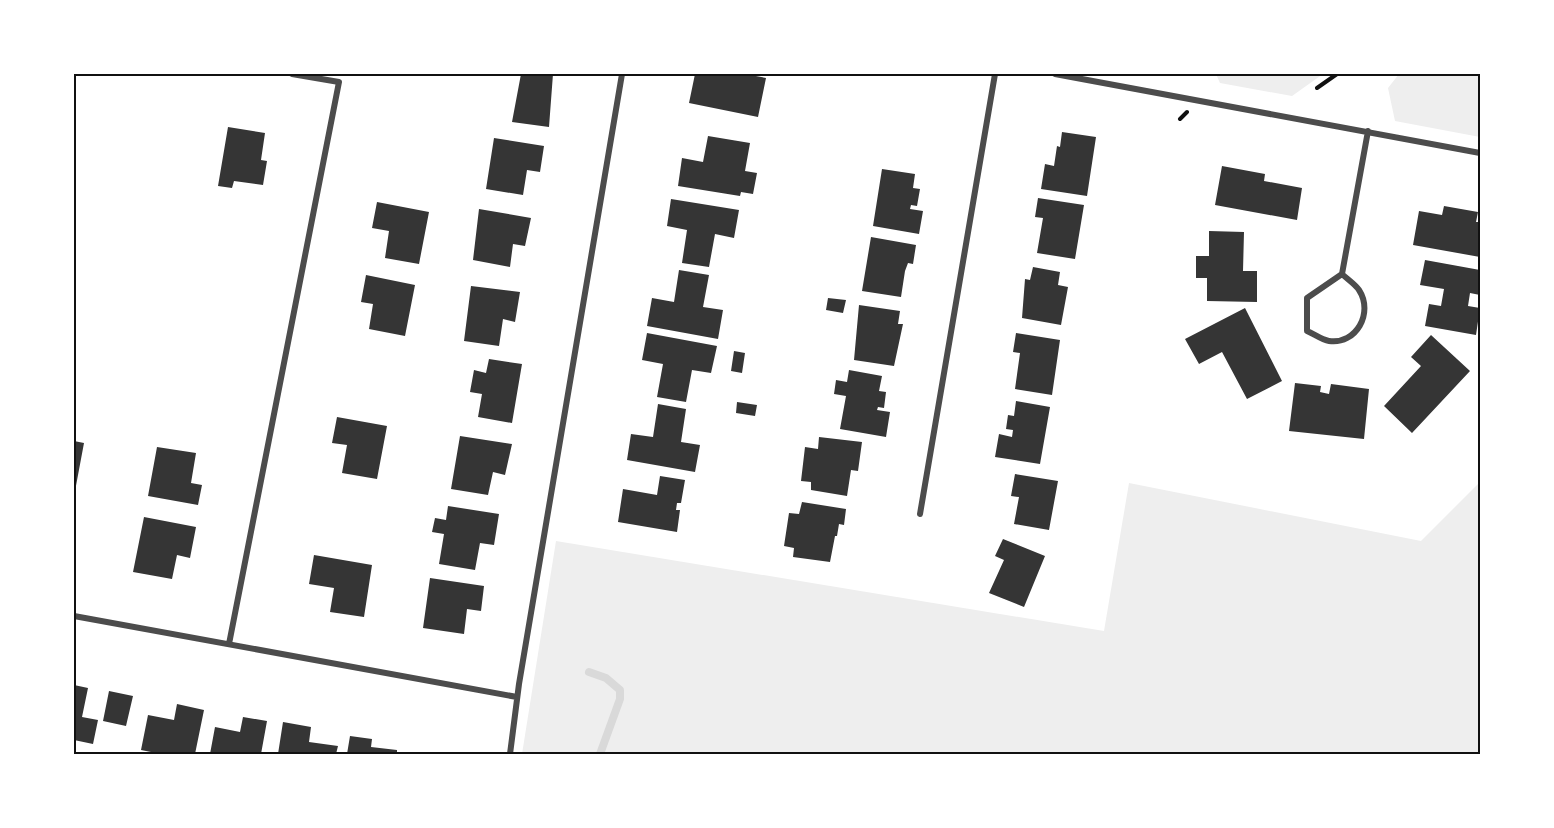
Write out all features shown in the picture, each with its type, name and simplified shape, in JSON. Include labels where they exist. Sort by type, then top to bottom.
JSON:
[{"type":"street","points":[[230,645],[339,82],[292,74]]},
{"type":"street","points":[[510,754],[517,697],[622,74]]},
{"type":"street","points":[[920,514],[995,74]]},
{"type":"street","points":[[1055,74],[1480,153]]},
{"type":"street","points":[[1342,274],[1359,291],[1365,311],[1360,327],[1350,338],[1328,341],[1307,331],[1306,298],[1342,274],[1368,131]]},
{"type":"street","points":[[74,616],[517,697]]},
{"type":"path","points":[[1317,88],[1337,74]]},
{"type":"shaded area","points":[[1216,74],[1323,74],[1292,96],[1220,83]]},
{"type":"shaded area","points":[[1399,74],[1480,74],[1480,137],[1395,121],[1388,88]]},
{"type":"shaded area","points":[[1480,482],[1480,754],[522,754],[556,541],[1104,631],[1129,483],[1421,541]]},
{"type":"building","points":[[521,74],[553,74],[549,127],[512,122]]},
{"type":"building","points":[[695,74],[745,74],[766,78],[758,117],[689,103]]},
{"type":"building","points":[[228,127],[265,133],[261,160],[267,161],[263,185],[234,181],[232,188],[218,186]]},
{"type":"building","points":[[1062,132],[1096,137],[1087,196],[1041,189],[1045,164],[1054,166]]},
{"type":"building","points":[[708,136],[750,143],[745,171],[757,173],[753,194],[741,192],[740,196],[678,186],[682,158],[703,162]]},
{"type":"building","points":[[494,138],[544,146],[540,172],[527,170],[523,195],[486,189]]},
{"type":"building","points":[[1222,166],[1265,174],[1264,181],[1302,188],[1297,220],[1215,205]]},
{"type":"building","points":[[882,169],[915,174],[913,188],[920,189],[917,206],[911,205],[910,209],[923,211],[919,234],[873,226]]},
{"type":"building","points":[[1038,198],[1084,205],[1075,259],[1037,253],[1043,218],[1035,217]]},
{"type":"building","points":[[671,199],[739,210],[734,238],[715,234],[709,267],[682,263],[687,230],[667,226]]},
{"type":"building","points":[[377,202],[429,212],[419,264],[385,258],[389,231],[372,228]]},
{"type":"building","points":[[1444,206],[1478,212],[1476,222],[1480,222],[1480,257],[1413,245],[1419,211],[1442,215]]},
{"type":"building","points":[[479,209],[531,218],[525,246],[513,244],[510,267],[473,260]]},
{"type":"building","points":[[1209,231],[1244,232],[1243,271],[1257,271],[1257,302],[1207,301],[1207,278],[1196,278],[1196,256],[1209,256]]},
{"type":"building","points":[[871,237],[916,245],[913,264],[908,263],[905,271],[901,297],[862,291]]},
{"type":"building","points":[[1425,260],[1480,270],[1480,295],[1470,293],[1468,306],[1480,308],[1476,335],[1425,326],[1429,304],[1441,306],[1444,289],[1420,285]]},
{"type":"building","points":[[1033,267],[1060,272],[1058,285],[1068,287],[1061,325],[1022,318],[1025,279],[1030,280]]},
{"type":"building","points":[[679,270],[709,275],[703,307],[723,310],[718,339],[647,326],[652,298],[674,302]]},
{"type":"building","points":[[366,275],[415,285],[405,336],[369,329],[373,304],[361,302]]},
{"type":"building","points":[[471,286],[520,292],[515,322],[503,319],[499,346],[464,341]]},
{"type":"building","points":[[828,298],[846,300],[843,313],[826,310]]},
{"type":"building","points":[[859,305],[900,311],[898,324],[903,324],[894,366],[854,360]]},
{"type":"building","points":[[1245,308],[1282,381],[1247,399],[1222,352],[1199,364],[1185,339]]},
{"type":"building","points":[[647,333],[717,346],[711,373],[692,370],[686,402],[657,397],[663,364],[642,360]]},
{"type":"building","points":[[1016,333],[1060,340],[1052,395],[1015,389],[1020,353],[1013,352]]},
{"type":"building","points":[[1431,335],[1470,371],[1412,433],[1384,406],[1421,366],[1411,357]]},
{"type":"building","points":[[734,351],[745,353],[742,373],[731,371]]},
{"type":"building","points":[[489,359],[522,364],[512,423],[478,417],[482,394],[470,392],[474,370],[486,373]]},
{"type":"building","points":[[849,370],[882,376],[879,391],[886,392],[884,408],[878,407],[877,410],[890,412],[886,437],[840,429],[846,396],[834,394],[836,380],[847,382]]},
{"type":"building","points":[[1295,383],[1321,386],[1320,392],[1329,394],[1331,384],[1369,389],[1364,439],[1289,431]]},
{"type":"building","points":[[1016,401],[1050,407],[1040,464],[995,457],[999,434],[1012,437],[1013,430],[1006,429],[1008,415],[1014,416]]},
{"type":"building","points":[[737,402],[757,405],[755,416],[736,413]]},
{"type":"building","points":[[658,404],[686,409],[681,442],[700,445],[695,472],[627,460],[631,434],[653,437]]},
{"type":"building","points":[[337,417],[387,426],[377,479],[342,473],[347,445],[332,443]]},
{"type":"building","points":[[460,436],[512,444],[505,475],[493,472],[488,495],[451,489]]},
{"type":"building","points":[[819,437],[862,442],[858,471],[851,470],[847,496],[811,490],[811,482],[801,481],[805,447],[818,449]]},
{"type":"building","points":[[74,441],[84,443],[75,491],[74,491]]},
{"type":"building","points":[[157,447],[196,453],[191,483],[202,485],[198,505],[148,496]]},
{"type":"building","points":[[1015,474],[1058,481],[1049,530],[1014,524],[1019,497],[1011,496]]},
{"type":"building","points":[[660,476],[685,480],[681,503],[677,503],[676,510],[680,510],[677,532],[618,522],[623,489],[657,495]]},
{"type":"building","points":[[802,502],[846,509],[844,525],[839,524],[837,536],[835,536],[830,562],[793,557],[794,548],[784,546],[789,513],[799,514]]},
{"type":"building","points":[[448,506],[499,514],[494,545],[480,543],[475,570],[439,564],[444,534],[432,532],[435,518],[446,520]]},
{"type":"building","points":[[144,517],[196,527],[190,558],[177,555],[172,579],[133,572]]},
{"type":"building","points":[[1003,539],[1045,556],[1024,607],[989,593],[1004,560],[995,556]]},
{"type":"building","points":[[314,555],[372,565],[364,617],[330,612],[334,588],[309,584]]},
{"type":"building","points":[[430,578],[484,586],[481,611],[467,609],[464,634],[423,628]]},
{"type":"building","points":[[74,685],[88,688],[82,717],[98,720],[93,744],[74,740]]},
{"type":"building","points":[[109,691],[133,696],[126,726],[103,721]]},
{"type":"building","points":[[177,704],[204,710],[195,754],[161,754],[141,750],[148,715],[174,720]]},
{"type":"building","points":[[243,717],[267,721],[261,754],[210,754],[215,727],[240,732]]},
{"type":"building","points":[[283,722],[311,727],[309,742],[338,746],[336,754],[278,754]]},
{"type":"building","points":[[350,736],[372,739],[371,747],[397,750],[397,754],[347,754]]},
{"type":"waterway","points":[[589,672],[606,678],[620,690],[620,699],[600,754]]}]
